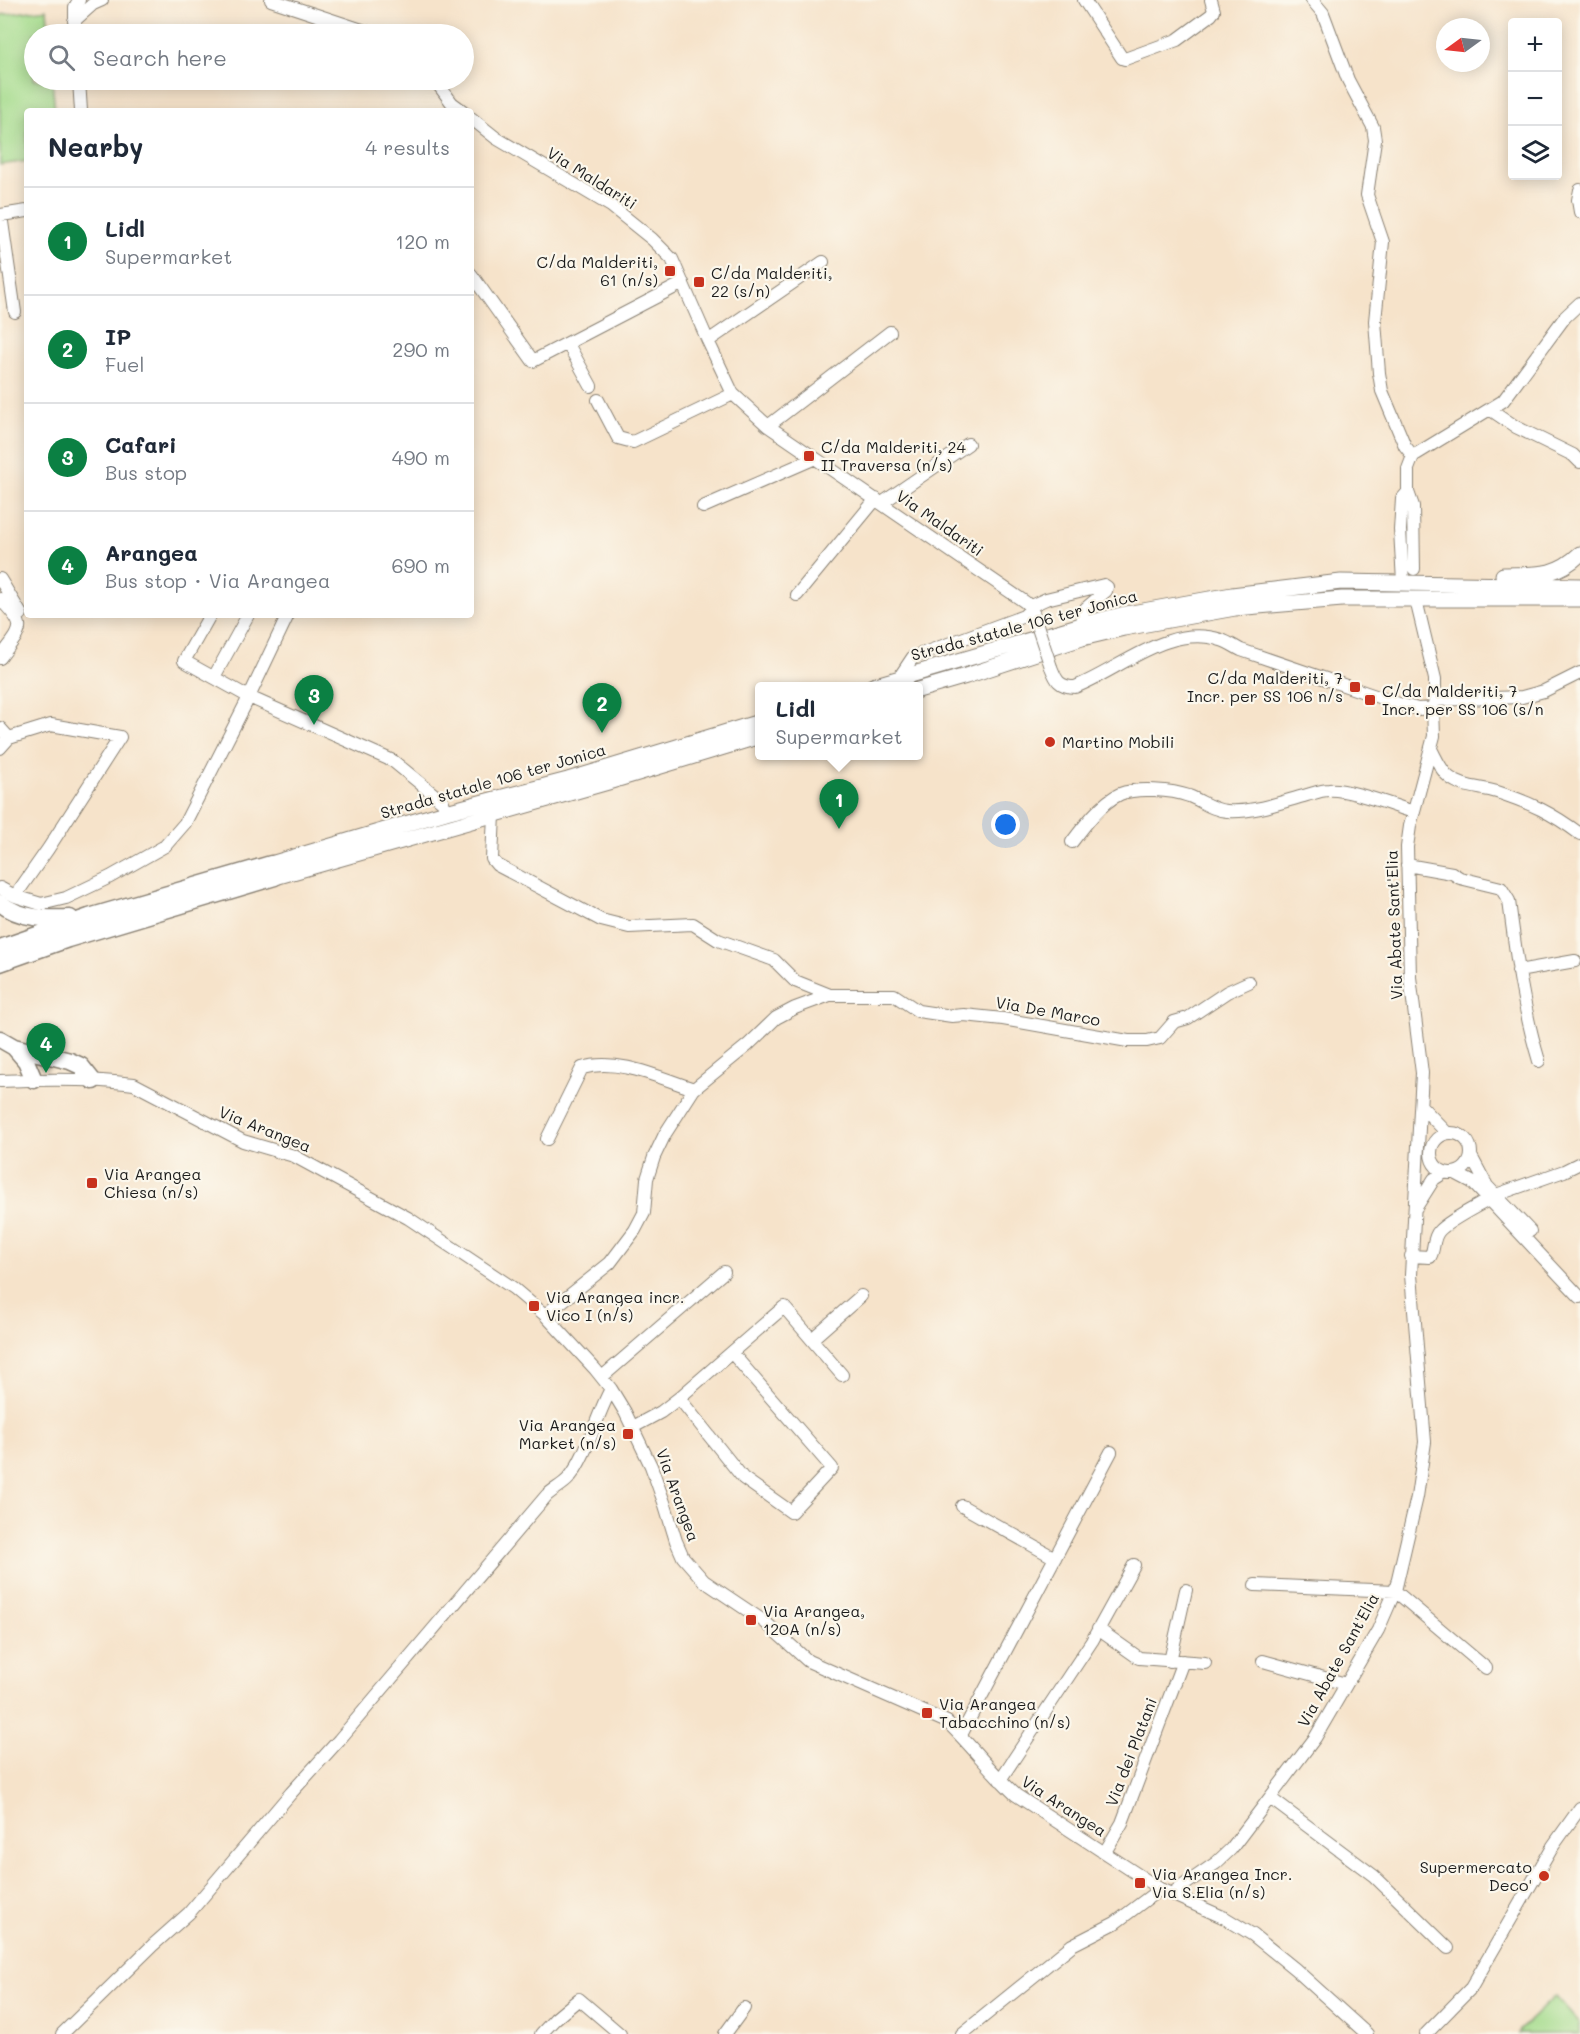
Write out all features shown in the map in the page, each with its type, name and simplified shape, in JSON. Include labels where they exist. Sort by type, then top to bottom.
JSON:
[{"type":"highway","points":[[0,948],[89,917],[273,871]]},
{"type":"highway","points":[[0,963],[273,871]]},
{"type":"highway","points":[[8,900],[17,912],[36,918],[89,917]]},
{"type":"highway","points":[[0,972],[30,951]]},
{"type":"highway","points":[[7,1043],[44,1067],[32,1080]]},
{"type":"highway","points":[[32,1058],[32,1080]]},
{"type":"highway","points":[[32,1058],[81,1066],[93,1081]]},
{"type":"main road","points":[[1449,585],[1458,577],[1554,572],[1568,565],[1580,554]]},
{"type":"main road","name":"Strada statale 106 ter Jonica","points":[[888,682],[1085,624],[1121,615],[1232,595],[1341,582],[1580,586]]},
{"type":"main road","name":"Strada statale 106 ter Jonica","points":[[923,689],[1082,638],[1235,608],[1342,599],[1580,599]]},
{"type":"main road","name":"Strada statale 106 ter Jonica","points":[[273,871],[446,812],[568,780],[755,723]]},
{"type":"main road","name":"Strada statale 106 ter Jonica","points":[[273,871],[494,814],[755,737]]},
{"type":"street","points":[[74,24],[75,7],[79,0]]},
{"type":"street","points":[[74,21],[93,3],[102,0]]},
{"type":"street","points":[[271,0],[344,24]]},
{"type":"street","points":[[1084,0],[1122,58],[1125,59],[1177,40],[1211,15],[1214,11],[1211,0]]},
{"type":"street","points":[[1312,0],[1323,13],[1348,80],[1373,127],[1375,140],[1366,195],[1383,242],[1375,321],[1378,372],[1382,391],[1405,446],[1413,456]]},
{"type":"street","points":[[80,90],[81,108]]},
{"type":"street","points":[[442,90],[459,108]]},
{"type":"street","name":"Via Maldariti","points":[[474,120],[496,138],[611,206],[644,232],[672,259],[733,394],[768,426],[813,459],[879,501],[1033,614]]},
{"type":"street","points":[[1580,190],[1578,200],[1580,212]]},
{"type":"street","points":[[15,312],[1,215],[24,211]]},
{"type":"street","points":[[708,341],[823,262]]},
{"type":"street","points":[[474,278],[532,361],[683,283]]},
{"type":"street","points":[[1414,569],[1413,506],[1408,492],[1408,469],[1413,456],[1503,401],[1565,317],[1580,303]]},
{"type":"street","points":[[768,426],[890,332]]},
{"type":"street","points":[[568,344],[591,386]]},
{"type":"street","points":[[598,400],[618,438],[633,442],[733,394]]},
{"type":"street","points":[[1491,410],[1516,427],[1572,455],[1580,462]]},
{"type":"street","points":[[797,595],[879,501],[968,444]]},
{"type":"street","points":[[703,507],[813,459]]},
{"type":"street","points":[[1403,582],[1400,530],[1402,498],[1408,492]]},
{"type":"street","points":[[0,579],[21,614],[18,618]]},
{"type":"street","points":[[1085,624],[1082,615],[1086,608],[1106,591],[1107,587],[1104,585],[1046,599],[1035,604],[1033,614],[1056,681],[1068,687],[1075,687],[1167,641],[1186,636],[1221,640],[1241,650],[1418,709],[1434,704],[1522,697],[1544,691],[1580,673]]},
{"type":"street","points":[[0,599],[18,618],[20,624],[18,633],[0,658]]},
{"type":"street","name":"Via Abate Sant'Elia","points":[[962,2034],[1072,1945],[1115,1923],[1216,1863],[1231,1849],[1314,1738],[1378,1630],[1395,1591],[1417,1497],[1425,1442],[1411,1275],[1422,1073],[1410,978],[1407,847],[1434,736],[1435,679],[1417,604]]},
{"type":"street","points":[[900,678],[913,657],[1033,614]]},
{"type":"street","points":[[208,618],[184,661],[249,697],[393,761],[443,802],[446,812]]},
{"type":"street","points":[[214,677],[247,618]]},
{"type":"street","points":[[0,888],[8,900],[41,904],[66,898],[111,877],[165,846],[185,823],[287,618]]},
{"type":"street","points":[[0,728],[4,743],[51,725],[120,736],[48,849],[8,900]]},
{"type":"street","points":[[1431,749],[1449,778],[1469,787],[1493,791],[1535,805],[1580,834]]},
{"type":"street","points":[[1072,842],[1088,821],[1113,798],[1121,793],[1140,791],[1161,790],[1189,796],[1205,805],[1224,811],[1251,811],[1330,789],[1414,812]]},
{"type":"street","points":[[494,814],[492,859],[497,865],[601,920],[629,927],[693,924],[718,940],[774,960],[795,981],[830,995]]},
{"type":"street","points":[[1407,865],[1452,873],[1460,878],[1501,888],[1509,901],[1518,971],[1539,1061]]},
{"type":"street","points":[[1518,971],[1575,961]]},
{"type":"street","name":"Via De Marco","points":[[830,995],[894,995],[918,1011],[1003,1019],[1128,1041],[1147,1041],[1160,1038],[1174,1022],[1188,1018],[1227,992],[1249,982]]},
{"type":"street","points":[[545,1315],[610,1263],[635,1230],[644,1213],[647,1179],[654,1157],[665,1134],[694,1089],[748,1045],[776,1018],[830,995]]},
{"type":"street","points":[[547,1139],[582,1068],[593,1065],[622,1066],[694,1089]]},
{"type":"street","name":"Via Arangea","points":[[0,1080],[134,1084],[243,1141],[294,1156],[408,1218],[513,1288],[545,1315],[611,1389],[633,1427],[651,1466],[683,1557],[704,1581],[765,1622],[808,1661],[947,1722],[1016,1795],[1165,1892],[1225,1918],[1253,1935],[1367,2034]]},
{"type":"street","points":[[1421,1106],[1441,1136]]},
{"type":"street","points":[[1443,1172],[1462,1169],[1468,1164],[1471,1148],[1462,1136],[1454,1133],[1441,1136],[1431,1152],[1443,1172],[1466,1177],[1492,1198],[1580,1285]]},
{"type":"street","points":[[1471,1156],[1492,1198],[1580,1297]]},
{"type":"street","points":[[1411,1256],[1430,1257],[1440,1230],[1492,1198],[1580,1163]]},
{"type":"street","name":"Via Abate Sant'Elia","points":[[1414,1210],[1443,1172]]},
{"type":"street","points":[[602,1377],[724,1272]]},
{"type":"street","points":[[812,1339],[861,1296]]},
{"type":"street","points":[[633,1427],[661,1412],[680,1398],[784,1307],[842,1375]]},
{"type":"street","points":[[680,1398],[743,1478],[791,1512],[832,1468],[732,1353]]},
{"type":"street","points":[[62,2034],[189,1913],[547,1495],[568,1480],[576,1468],[611,1389]]},
{"type":"street","points":[[961,1735],[1111,1452]]},
{"type":"street","points":[[962,1506],[1055,1558]]},
{"type":"street","points":[[1000,1780],[1098,1629],[1134,1565]]},
{"type":"street","points":[[1255,1585],[1395,1591],[1486,1668]]},
{"type":"street","name":"Via dei Platani","points":[[1104,1852],[1122,1823],[1177,1661],[1186,1590]]},
{"type":"street","points":[[1098,1629],[1139,1658],[1205,1663]]},
{"type":"street","points":[[1263,1660],[1346,1684]]},
{"type":"street","points":[[1270,1798],[1374,1876],[1448,1948]]},
{"type":"street","points":[[1426,2034],[1471,1988],[1553,1846],[1580,1808]]},
{"type":"street","points":[[541,2034],[579,1999],[620,2034]]},
{"type":"street","points":[[725,2034],[744,2008]]},
{"type":"green space","points":[[47,9],[48,24],[24,24],[24,90],[53,90],[55,108],[24,108],[24,161],[0,165],[0,15]]},
{"type":"green space","points":[[1555,1996],[1580,2024],[1580,2034],[1519,2034],[1520,2030]]},
{"type":"place","name":"C/da Malderiti, 61 (n/s)","points":[[670,271]]},
{"type":"place","name":"C/da Malderiti, 22 (s/n)","points":[[699,282]]},
{"type":"place","name":"C/da Malderiti, 24 II Traversa (n/s)","points":[[809,456]]},
{"type":"place","name":"C/da Malderiti, 7 Incr. per SS 106 n/s","points":[[1355,687]]},
{"type":"place","name":"C/da Malderiti, 7 Incr. per SS 106 (s/n","points":[[1370,700]]},
{"type":"place","name":"Cafari","points":[[314,725]]},
{"type":"place","name":"IP","points":[[602,733]]},
{"type":"place","name":"Martino Mobili","points":[[1050,742]]},
{"type":"place","name":"Lidl","points":[[839,829]]},
{"type":"place","name":"Arangea","points":[[46,1073]]},
{"type":"place","name":"Via Arangea Chiesa (n/s)","points":[[92,1183]]},
{"type":"place","name":"Via Arangea incr. Vico I (n/s)","points":[[534,1306]]},
{"type":"place","name":"Via Arangea Market (n/s)","points":[[628,1434]]},
{"type":"place","name":"Via Arangea, 120A (n/s)","points":[[751,1620]]},
{"type":"place","name":"Via Arangea Tabacchino (n/s)","points":[[927,1713]]},
{"type":"place","name":"Supermercato Deco'","points":[[1544,1876]]},
{"type":"place","name":"Via Arangea Incr. Via S.Elia (n/s)","points":[[1140,1883]]}]
